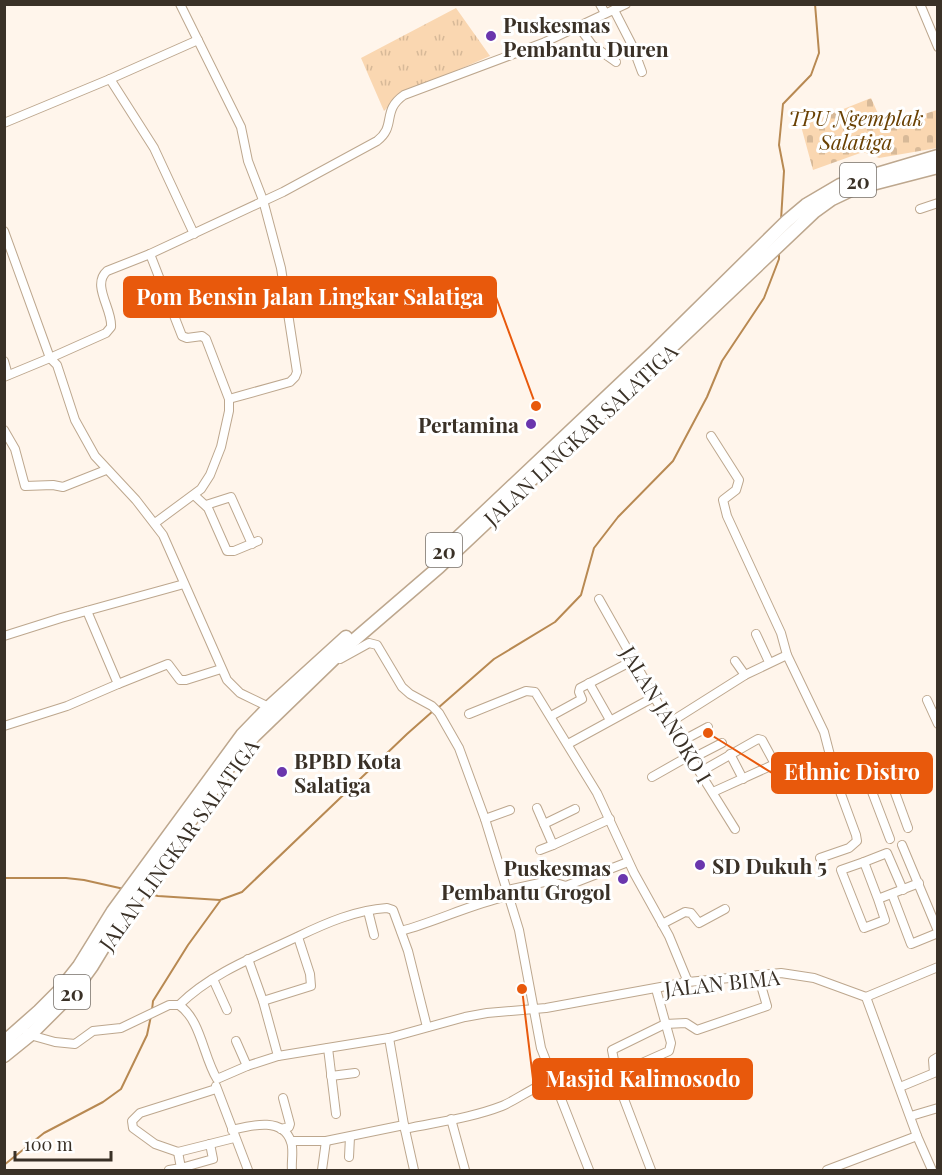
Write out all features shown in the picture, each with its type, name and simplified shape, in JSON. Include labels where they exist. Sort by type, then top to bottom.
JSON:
[{"type":"highway","name":"JALAN LINGKAR SALATIGA","points":[[4,1056],[26,1031],[74,991],[92,966],[118,913],[237,756],[293,692],[321,665],[765,250],[790,226],[806,205],[840,185],[938,156]]},
{"type":"highway","name":"JALAN LINGKAR SALATIGA","points":[[790,226],[832,199],[854,189],[938,167]]},
{"type":"highway","name":"JALAN LINGKAR SALATIGA","points":[[147,875],[231,750],[269,707],[293,692]]},
{"type":"highway","name":"JALAN LINGKAR SALATIGA","points":[[4,1042],[26,1031]]},
{"type":"street","points":[[180,4],[238,120],[248,161],[263,200],[281,268],[297,372],[290,381],[229,399]]},
{"type":"street","points":[[600,4],[605,14]]},
{"type":"street","points":[[4,361],[6,376],[109,330],[112,319],[100,283],[103,274],[283,192],[377,141],[387,132],[393,105],[404,95],[543,43],[626,4]]},
{"type":"street","points":[[920,4],[938,47]]},
{"type":"street","points":[[614,10],[633,45],[642,72]]},
{"type":"street","points":[[579,27],[592,45],[616,62]]},
{"type":"street","points":[[4,123],[198,40]]},
{"type":"street","points":[[110,79],[154,148],[194,234]]},
{"type":"street","points":[[920,209],[938,204]]},
{"type":"street","points":[[4,231],[50,358],[57,365],[69,405],[82,434],[106,470],[155,523],[170,548],[183,584],[227,680],[235,689],[269,707]]},
{"type":"street","points":[[150,254],[181,334],[185,338],[205,337],[229,399],[226,426],[216,461],[206,482],[194,495],[155,523]]},
{"type":"street","points":[[4,430],[15,449],[25,486],[63,487],[106,470]]},
{"type":"street","points":[[711,436],[739,480],[736,490],[722,503],[781,633],[787,655],[824,732],[838,786],[857,838],[852,846],[820,858]]},
{"type":"street","points":[[194,495],[206,505],[227,551],[234,551],[255,542],[231,497],[206,505]]},
{"type":"street","points":[[4,636],[183,584]]},
{"type":"street","name":"JALAN JANOKO I","points":[[599,599],[680,742],[714,792],[735,829]]},
{"type":"street","points":[[87,611],[118,684]]},
{"type":"street","points":[[756,634],[769,662]]},
{"type":"street","points":[[321,665],[369,643],[377,645],[402,687],[439,713],[459,748],[485,819],[508,893],[524,953],[541,1048],[589,1170]]},
{"type":"street","points":[[669,723],[745,675],[787,655]]},
{"type":"street","points":[[550,716],[582,699],[579,689],[634,660]]},
{"type":"street","points":[[735,661],[745,675]]},
{"type":"street","points":[[4,726],[67,706],[168,664],[180,680],[221,669]]},
{"type":"street","points":[[589,683],[610,720]]},
{"type":"street","points":[[469,714],[529,690],[535,692],[597,793],[628,862],[675,950],[688,982]]},
{"type":"street","points":[[568,744],[654,697]]},
{"type":"street","points":[[927,700],[938,724]]},
{"type":"street","points":[[680,742],[708,727]]},
{"type":"street","points":[[700,772],[760,738],[775,764],[714,792]]},
{"type":"street","points":[[652,777],[722,743]]},
{"type":"street","points":[[730,754],[743,779]]},
{"type":"street","points":[[886,768],[908,828]]},
{"type":"street","points":[[866,776],[890,839]]},
{"type":"street","points":[[537,808],[553,845]]},
{"type":"street","points":[[544,824],[575,809]]},
{"type":"street","points":[[485,819],[510,810]]},
{"type":"street","points":[[540,850],[610,819]]},
{"type":"street","points":[[892,894],[911,944],[938,932],[934,908],[919,883],[902,845]]},
{"type":"street","points":[[864,862],[885,920],[864,928],[841,870],[887,853],[903,890]]},
{"type":"street","points":[[401,931],[546,881],[566,886],[628,862]]},
{"type":"street","points":[[878,900],[919,883]]},
{"type":"street","points":[[179,1005],[213,979],[248,959],[341,918],[390,908],[395,914],[401,931],[428,1027]]},
{"type":"street","points":[[662,924],[685,912],[691,913],[699,923],[725,909]]},
{"type":"street","points":[[368,911],[374,935]]},
{"type":"street","points":[[263,1001],[311,986],[310,974],[298,937]]},
{"type":"street","points":[[248,959],[263,1001],[278,1056]]},
{"type":"street","points":[[933,1170],[917,1136],[866,997],[938,967]]},
{"type":"street","name":"JALAN BIMA","points":[[217,1079],[278,1056],[389,1038],[475,1015],[534,1010],[688,982],[781,973],[814,978],[866,997]]},
{"type":"street","points":[[651,1170],[620,1086],[612,1053],[615,1047],[665,1024],[686,1023],[697,1030],[767,1006],[758,975]]},
{"type":"street","points":[[213,979],[226,1010]]},
{"type":"street","points":[[291,1142],[326,1141],[451,1119],[503,1106],[548,1083],[554,1084],[595,1069],[609,1068],[620,1072],[628,1070],[669,1051],[671,1043],[656,989]]},
{"type":"street","points":[[26,1031],[55,1042],[75,1044],[93,1031],[121,1028],[169,1005],[179,1005],[191,1015],[217,1079],[216,1089],[248,1170]]},
{"type":"street","points":[[389,1038],[404,1127],[414,1170]]},
{"type":"street","points":[[236,1041],[247,1066]]},
{"type":"street","points":[[328,1048],[336,1114]]},
{"type":"street","points":[[900,1087],[934,1072],[933,1060],[938,1057]]},
{"type":"street","points":[[332,1076],[356,1073]]},
{"type":"street","points":[[216,1089],[146,1110],[132,1120],[133,1128],[150,1142],[178,1152],[210,1144],[260,1124],[274,1126],[281,1129],[291,1142],[292,1170]]},
{"type":"street","points":[[281,1129],[289,1127],[290,1124],[283,1098]]},
{"type":"street","points":[[911,1116],[938,1108]]},
{"type":"street","points":[[451,1119],[465,1170]]},
{"type":"street","points":[[827,1170],[917,1136]]},
{"type":"street","points":[[349,1157],[350,1137]]},
{"type":"street","points":[[322,1170],[326,1141]]},
{"type":"street","points":[[169,1170],[213,1160],[210,1144]]},
{"type":"street","points":[[178,1152],[181,1168]]},
{"type":"green space","points":[[456,8],[490,56],[398,96],[384,111],[361,58]]},
{"type":"green space","name":"TPU Ngemplak Salatiga","points":[[871,98],[884,127],[937,110],[937,148],[879,158],[863,152],[813,170],[801,126]]},
{"type":"waterway","points":[[781,220],[784,171],[779,145],[783,104],[811,75],[819,53],[815,4]]},
{"type":"waterway","points":[[438,708],[494,659],[555,622],[581,595],[594,548],[618,517],[673,461],[707,397],[722,361],[764,298],[779,259],[779,252]]},
{"type":"waterway","points":[[144,893],[220,900],[242,892],[433,711]]},
{"type":"waterway","points":[[4,878],[66,878],[124,889]]},
{"type":"waterway","points":[[152,1010],[153,1001],[188,945],[220,901]]},
{"type":"waterway","points":[[4,1165],[44,1133],[103,1102],[121,1089],[147,1035],[151,1016]]},
{"type":"place","name":"Puskesmas Pembantu Duren","points":[[491,36]]},
{"type":"place","name":"Pom Bensin Jalan Lingkar Salatiga","points":[[536,406]]},
{"type":"place","name":"Pertamina","points":[[531,424]]},
{"type":"place","name":"Ethnic Distro","points":[[708,733]]},
{"type":"place","name":"BPBD Kota Salatiga","points":[[282,772]]},
{"type":"place","name":"SD Dukuh 5","points":[[700,865]]},
{"type":"place","name":"Puskesmas Pembantu Grogol","points":[[623,879]]},
{"type":"place","name":"Masjid Kalimosodo","points":[[522,989]]}]
